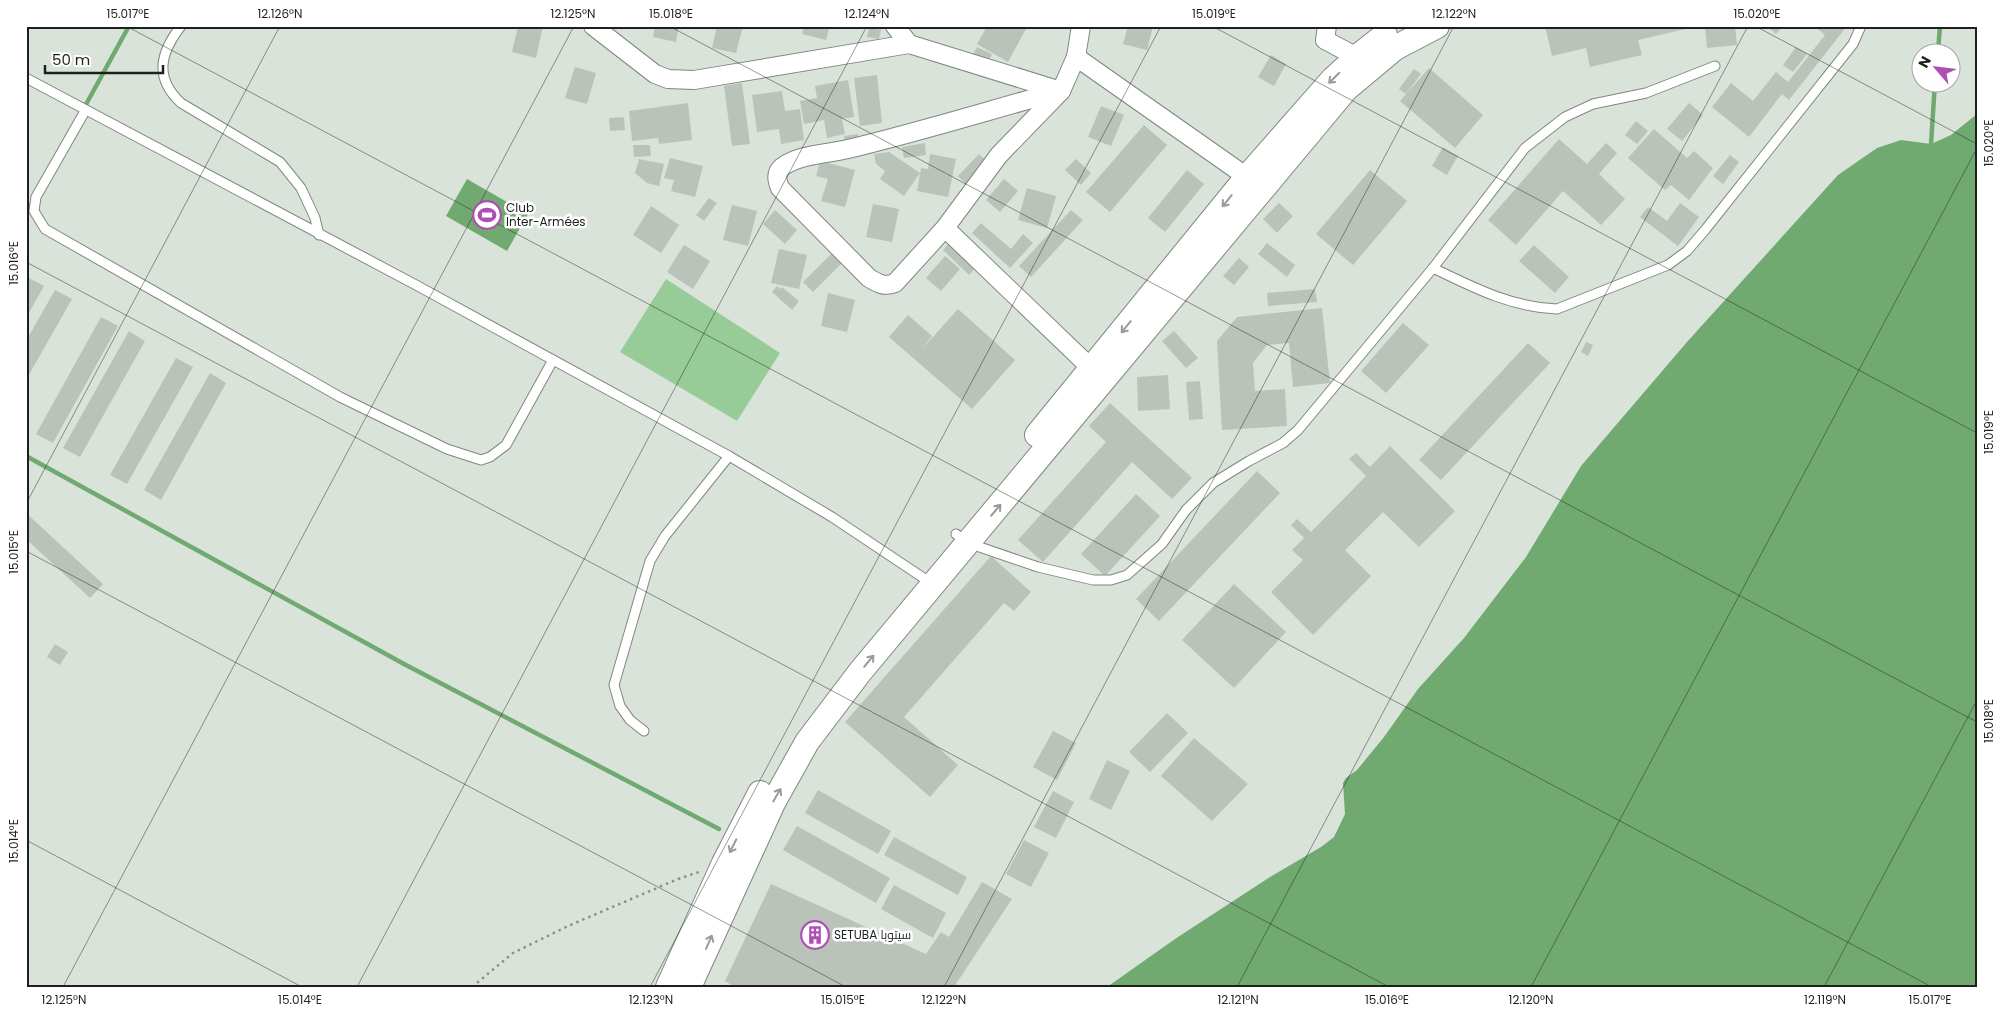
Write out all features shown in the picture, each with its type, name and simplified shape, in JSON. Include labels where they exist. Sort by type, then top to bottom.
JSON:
[{"type":"main road","points":[[668,987],[724,863],[758,796],[793,735],[846,664],[927,580],[962,539],[1104,361],[1247,176],[1333,79],[1357,57],[1400,26]]},
{"type":"main road","points":[[1104,361],[1346,89],[1395,48],[1437,26]]},
{"type":"main road","points":[[689,987],[769,810],[807,742],[927,580]]},
{"type":"street","points":[[593,26],[643,66],[668,79],[694,80],[909,44],[1061,91]]},
{"type":"street","points":[[895,26],[909,44]]},
{"type":"street","points":[[1061,91],[847,149],[811,156],[781,168],[777,174],[777,181],[780,188],[869,278],[887,286],[895,282],[945,228],[999,154],[1061,91],[1076,57],[1081,26]]},
{"type":"street","points":[[1327,26],[1324,40],[1357,57]]},
{"type":"street","points":[[1076,57],[1247,176]]},
{"type":"street","points":[[945,228],[1104,361]]},
{"type":"lane","points":[[180,26],[170,41],[163,58],[164,76],[170,92],[181,104],[280,162],[302,188],[315,218],[319,235]]},
{"type":"lane","points":[[1433,268],[1489,295],[1538,308],[1557,308],[1668,265],[1687,251],[1705,230],[1853,44],[1861,26]]},
{"type":"lane","points":[[962,539],[1038,567],[1093,580],[1111,580],[1127,575],[1162,544],[1186,510],[1214,483],[1249,460],[1283,443],[1298,430],[1433,268],[1525,148],[1564,117],[1594,104],[1646,93],[1715,66]]},
{"type":"lane","points":[[26,78],[729,456],[832,517],[927,580]]},
{"type":"lane","points":[[85,111],[36,196],[34,211],[45,229],[340,397],[446,449],[481,460],[490,457],[506,445],[553,360]]},
{"type":"lane","points":[[644,731],[630,720],[620,706],[614,685],[650,561],[665,536],[729,456]]},
{"type":"path","points":[[472,987],[514,952],[568,926],[678,879],[724,863]]},
{"type":"shaded area","points":[[1977,114],[1977,987],[1107,987],[1175,939],[1334,837],[1345,814],[1343,783],[1346,778],[1357,770],[1384,737],[1418,689],[1464,638],[1526,557],[1581,466],[1687,342],[1838,175],[1877,148],[1901,140],[1931,144],[1951,135]]},
{"type":"shaded area","name":"Club Inter-Armées","points":[[467,179],[528,214],[507,251],[446,216]]},
{"type":"shaded area","points":[[666,279],[780,353],[737,421],[620,352]]},
{"type":"building","points":[[518,26],[543,26],[536,58],[512,52]]},
{"type":"building","points":[[655,26],[679,26],[676,42],[653,37]]},
{"type":"building","points":[[717,26],[743,26],[736,53],[712,48]]},
{"type":"building","points":[[804,26],[830,26],[826,40],[802,34]]},
{"type":"building","points":[[987,26],[1027,27],[1008,62],[977,44]]},
{"type":"building","points":[[1128,26],[1153,26],[1147,50],[1123,44]]},
{"type":"building","points":[[1545,26],[1694,27],[1638,40],[1642,55],[1590,67],[1586,48],[1552,56]]},
{"type":"building","points":[[1705,26],[1735,26],[1737,45],[1707,48]]},
{"type":"building","points":[[1767,26],[1783,26],[1776,34]]},
{"type":"building","points":[[1814,26],[1847,26],[1789,100],[1782,94],[1749,137],[1712,107],[1731,83],[1753,101],[1776,72],[1788,82],[1825,35]]},
{"type":"building","points":[[869,27],[881,30],[879,39],[867,37]]},
{"type":"building","points":[[977,47],[992,54],[986,66],[971,58]]},
{"type":"building","points":[[1796,47],[1807,54],[1793,72],[1783,65]]},
{"type":"building","points":[[1271,55],[1286,64],[1274,86],[1258,77]]},
{"type":"building","points":[[575,67],[596,73],[587,104],[565,98]]},
{"type":"building","points":[[1429,68],[1483,115],[1455,148],[1400,101]]},
{"type":"building","points":[[1414,69],[1421,74],[1406,94],[1399,89]]},
{"type":"building","points":[[877,75],[882,123],[860,126],[854,78]]},
{"type":"building","points":[[848,80],[854,117],[842,119],[845,134],[827,138],[824,120],[804,124],[800,101],[817,98],[815,86]]},
{"type":"building","points":[[742,83],[750,144],[732,146],[724,86]]},
{"type":"building","points":[[782,91],[785,111],[800,109],[804,140],[781,144],[779,129],[757,132],[752,95]]},
{"type":"building","points":[[688,103],[692,140],[659,144],[658,138],[632,141],[629,111]]},
{"type":"building","points":[[1689,103],[1703,115],[1682,141],[1667,129]]},
{"type":"building","points":[[1101,106],[1124,115],[1111,146],[1088,137]]},
{"type":"building","points":[[624,117],[625,130],[610,131],[609,118]]},
{"type":"building","points":[[1636,121],[1648,131],[1637,144],[1625,135]]},
{"type":"building","points":[[1144,125],[1167,145],[1110,212],[1086,192]]},
{"type":"building","points":[[1654,129],[1687,158],[1694,151],[1713,168],[1689,200],[1671,185],[1665,190],[1628,158]]},
{"type":"building","points":[[858,134],[859,143],[845,145],[844,136]]},
{"type":"building","points":[[1559,139],[1587,164],[1606,143],[1617,153],[1599,174],[1625,199],[1601,225],[1563,191],[1516,245],[1488,220]]},
{"type":"building","points":[[925,143],[926,155],[904,158],[902,147]]},
{"type":"building","points":[[633,145],[650,145],[651,156],[634,157]]},
{"type":"building","points":[[1443,147],[1458,156],[1447,175],[1432,166]]},
{"type":"building","points":[[889,152],[920,173],[904,196],[880,179],[885,171],[876,164],[874,154]]},
{"type":"building","points":[[930,154],[956,159],[948,197],[917,191],[921,168],[928,169]]},
{"type":"building","points":[[979,154],[989,163],[968,186],[958,176]]},
{"type":"building","points":[[1730,155],[1739,162],[1723,184],[1713,176]]},
{"type":"building","points":[[670,158],[703,166],[695,197],[671,191],[674,180],[664,178]]},
{"type":"building","points":[[639,159],[664,164],[659,186],[647,183],[635,173]]},
{"type":"building","points":[[1076,159],[1091,173],[1081,185],[1065,170]]},
{"type":"building","points":[[820,161],[855,170],[845,207],[821,201],[828,179],[816,176]]},
{"type":"building","points":[[1187,170],[1204,184],[1165,232],[1148,218]]},
{"type":"building","points":[[1370,170],[1407,201],[1353,265],[1316,234]]},
{"type":"building","points":[[1004,179],[1018,191],[1000,212],[986,200]]},
{"type":"building","points":[[1027,188],[1056,196],[1047,228],[1018,220]]},
{"type":"building","points":[[709,198],[717,203],[704,221],[696,215]]},
{"type":"building","points":[[1279,203],[1293,216],[1277,233],[1263,219]]},
{"type":"building","points":[[1680,203],[1699,217],[1678,246],[1640,217],[1648,207],[1667,221]]},
{"type":"building","points":[[873,204],[899,209],[892,242],[866,237]]},
{"type":"building","points":[[732,205],[757,211],[748,246],[723,240]]},
{"type":"building","points":[[651,206],[679,225],[661,253],[633,235]]},
{"type":"building","points":[[775,210],[797,230],[785,244],[763,224]]},
{"type":"building","points":[[1071,210],[1083,220],[1031,277],[1019,266]]},
{"type":"building","points":[[981,223],[1011,249],[1023,234],[1033,243],[1010,268],[972,233]]},
{"type":"building","points":[[952,240],[978,265],[969,275],[943,250]]},
{"type":"building","points":[[1267,243],[1295,265],[1287,277],[1258,254]]},
{"type":"building","points":[[684,245],[710,261],[693,289],[667,272]]},
{"type":"building","points":[[1534,245],[1569,277],[1555,293],[1519,261]]},
{"type":"building","points":[[779,249],[807,255],[799,289],[771,283]]},
{"type":"building","points":[[834,251],[844,261],[813,292],[803,282]]},
{"type":"building","points":[[945,256],[960,269],[941,291],[926,278]]},
{"type":"building","points":[[1239,258],[1249,267],[1234,285],[1223,276]]},
{"type":"building","points":[[26,278],[44,286],[26,318]]},
{"type":"building","points":[[777,286],[780,289],[782,287],[799,301],[792,310],[772,292]]},
{"type":"building","points":[[1315,289],[1317,302],[1268,306],[1267,293]]},
{"type":"building","points":[[55,290],[72,299],[26,380],[26,341]]},
{"type":"building","points":[[828,293],[855,300],[847,332],[821,326]]},
{"type":"building","points":[[1322,308],[1330,383],[1293,387],[1289,343],[1267,345],[1253,363],[1255,391],[1285,389],[1287,426],[1222,430],[1217,341],[1237,317]]},
{"type":"building","points":[[958,309],[1015,360],[972,409],[889,337],[908,315],[932,336],[922,349]]},
{"type":"building","points":[[101,317],[118,326],[53,443],[36,434]]},
{"type":"building","points":[[1403,323],[1429,345],[1386,393],[1361,371]]},
{"type":"building","points":[[129,331],[145,341],[80,457],[63,448]]},
{"type":"building","points":[[1174,331],[1198,358],[1186,368],[1162,341]]},
{"type":"building","points":[[1586,342],[1593,345],[1588,356],[1581,352]]},
{"type":"building","points":[[1528,343],[1550,363],[1441,480],[1419,460]]},
{"type":"building","points":[[176,358],[193,367],[127,484],[110,475]]},
{"type":"building","points":[[210,373],[226,383],[161,500],[144,490]]},
{"type":"building","points":[[1168,375],[1170,409],[1138,411],[1137,377]]},
{"type":"building","points":[[1200,381],[1203,419],[1189,420],[1186,382]]},
{"type":"building","points":[[1110,403],[1192,478],[1172,499],[1132,462],[1043,562],[1018,540],[1106,442],[1089,426]]},
{"type":"building","points":[[1390,446],[1455,511],[1419,547],[1383,512],[1345,550],[1371,576],[1313,635],[1271,592],[1303,560],[1292,550],[1304,538],[1291,525],[1297,519],[1311,532],[1366,476],[1349,459],[1356,453],[1370,467]]},
{"type":"building","points":[[1257,471],[1280,493],[1159,621],[1136,599]]},
{"type":"building","points":[[1136,494],[1160,516],[1105,576],[1081,554]]},
{"type":"building","points":[[26,513],[103,584],[90,598],[26,539]]},
{"type":"building","points":[[991,556],[1031,592],[1014,611],[1004,603],[904,717],[958,765],[930,797],[845,722]]},
{"type":"building","points":[[1234,584],[1286,632],[1234,688],[1182,640]]},
{"type":"building","points":[[55,644],[68,652],[60,665],[47,657]]},
{"type":"building","points":[[1167,713],[1188,733],[1150,772],[1129,752]]},
{"type":"building","points":[[1053,731],[1076,743],[1057,780],[1033,767]]},
{"type":"building","points":[[1194,738],[1248,784],[1212,821],[1161,776]]},
{"type":"building","points":[[1107,760],[1130,771],[1111,810],[1089,799]]},
{"type":"building","points":[[818,790],[891,831],[878,854],[805,813]]},
{"type":"building","points":[[1053,791],[1074,802],[1056,838],[1034,827]]},
{"type":"building","points":[[797,826],[890,878],[876,903],[783,850]]},
{"type":"building","points":[[894,837],[967,877],[958,895],[884,855]]},
{"type":"building","points":[[1024,840],[1049,853],[1031,887],[1006,874]]},
{"type":"building","name":"SETUBA سيتوبا","points":[[982,882],[1012,899],[954,987],[735,987],[725,981],[771,884],[926,954],[941,932],[949,937]]},
{"type":"building","points":[[894,885],[946,913],[933,938],[881,909]]},
{"type":"waterway","points":[[84,108],[129,26]]},
{"type":"waterway","points":[[1939,42],[1940,26]]},
{"type":"waterway","points":[[1931,144],[1934,92]]},
{"type":"waterway","points":[[26,214],[32,203]]},
{"type":"waterway","points":[[26,456],[404,664],[719,829]]},
{"type":"place","name":"Club Inter-Armées","points":[[487,215]]},
{"type":"place","name":"SETUBA سيتوبا","points":[[815,935]]}]
